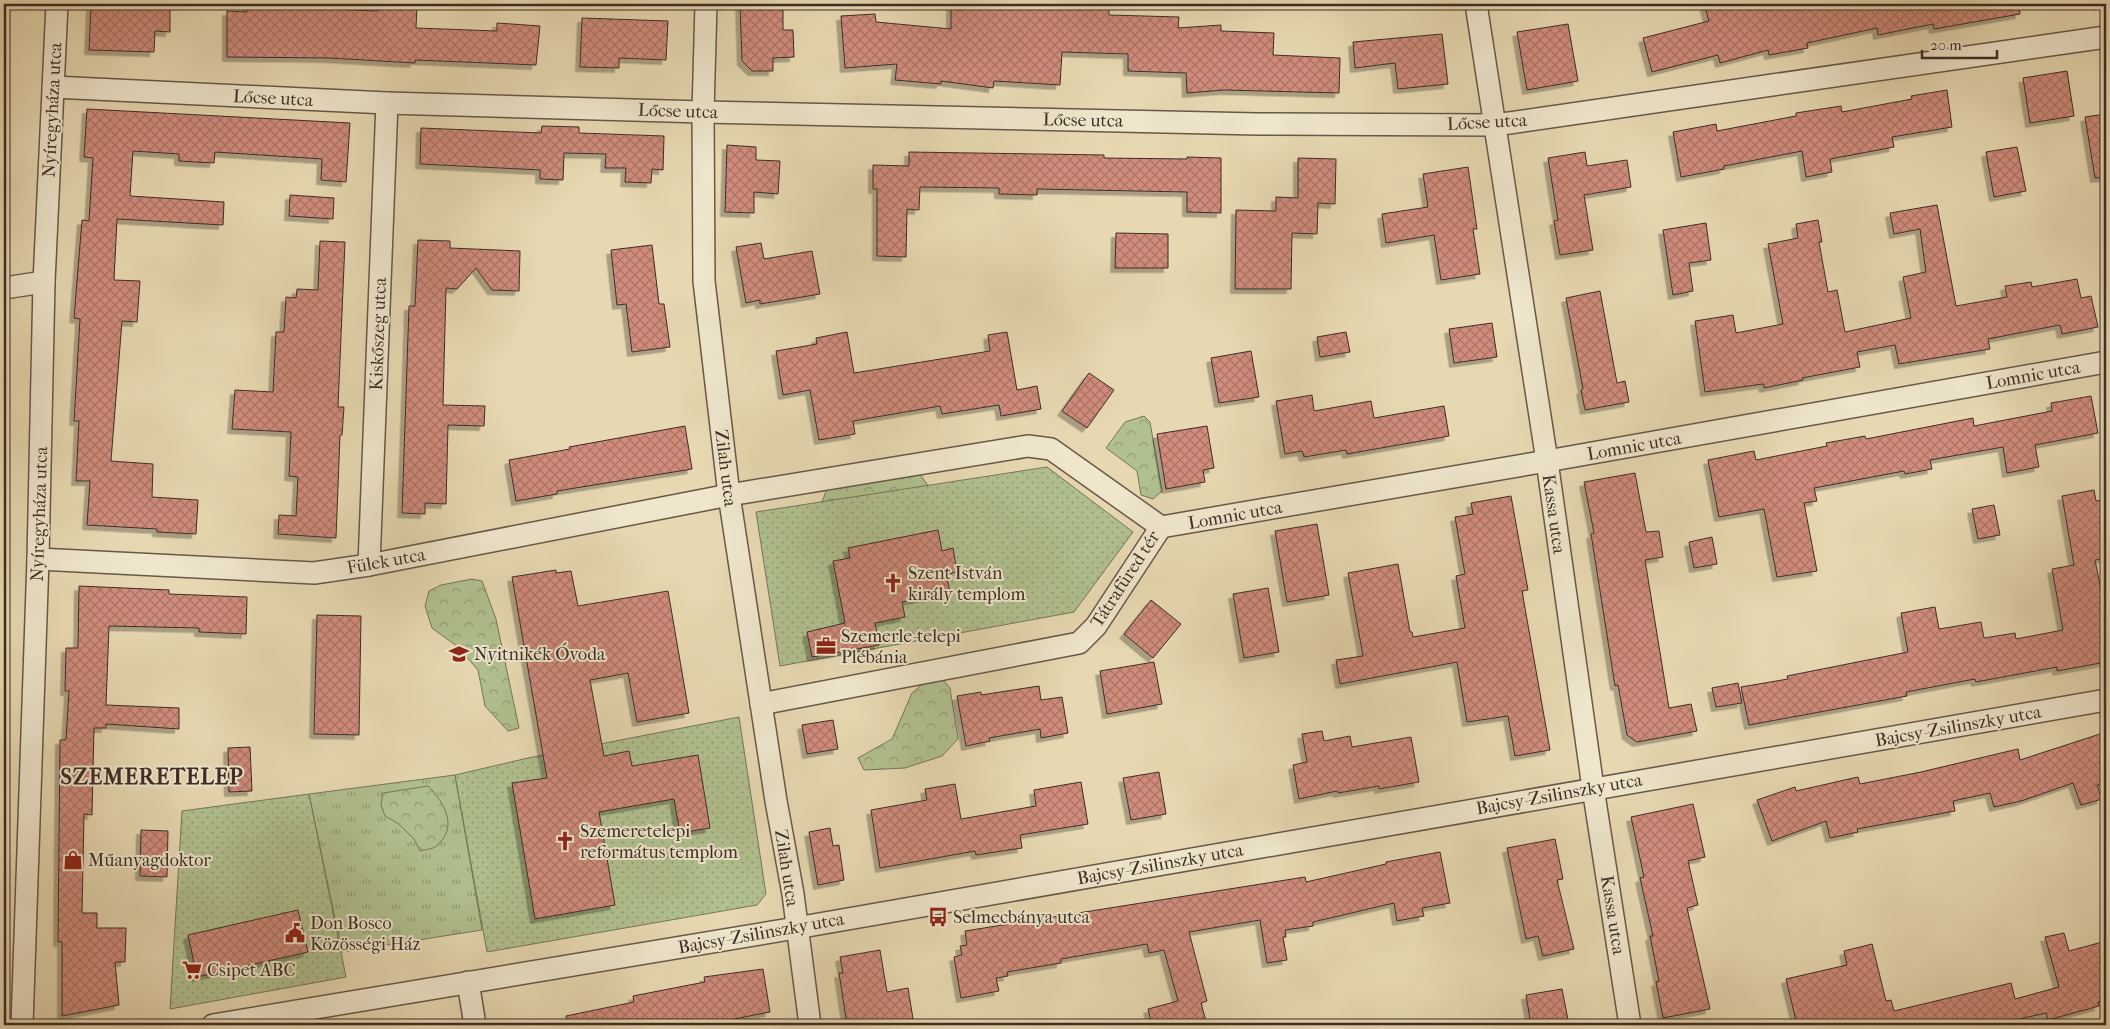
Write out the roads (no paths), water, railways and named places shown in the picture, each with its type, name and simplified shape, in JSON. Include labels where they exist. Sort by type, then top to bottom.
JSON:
[{"type":"street","name":"Nyíregyháza utca","points":[[22,1025],[38,559],[44,282],[57,4]]},
{"type":"street","name":"Zilah utca","points":[[706,4],[703,112],[704,281],[729,495],[761,704],[793,894],[796,928]]},
{"type":"street","name":"Kassa utca","points":[[1476,4],[1547,461],[1593,788],[1630,1025]]},
{"type":"street","name":"Lőcse utca","points":[[53,87],[388,103],[703,112],[1247,124],[1494,126],[2106,37]]},
{"type":"street","name":"Kiskőszeg utca","points":[[369,565],[388,103]]},
{"type":"street","points":[[4,288],[44,282]]},
{"type":"street","name":"Lomnic utca","points":[[1161,527],[2106,362]]},
{"type":"street","name":"Tátrafüred tér","points":[[729,495],[1028,446],[1050,449],[1161,527],[1096,626],[1079,642],[761,704]]},
{"type":"street","name":"Fülek utca","points":[[38,559],[314,573],[369,565],[729,495]]},
{"type":"street","name":"Bajcsy-Zsilinszky utca","points":[[213,1025],[796,928],[2106,700]]},
{"type":"street","points":[[796,928],[810,1025]]},
{"type":"street","points":[[468,982],[475,1025]]},
{"type":"place","name":"Szent István király templom","points":[[893,583]]},
{"type":"place","name":"Szemerle-telepi Plébánia","points":[[826,646]]},
{"type":"place","name":"Nyitnikék Óvoda","points":[[459,654]]},
{"type":"place","name":"Szemeretelepi református templom","points":[[565,841]]},
{"type":"place","name":"Műanyagdoktor","points":[[73,860]]},
{"type":"place","name":"Selmecbánya utca","points":[[938,917]]},
{"type":"place","name":"Don Bosco Közösségi Ház","points":[[295,933]]},
{"type":"place","name":"Csipet ABC","points":[[192,970]]},
{"type":"district","name":"SZEMERETELEP","points":[[152,776]]}]
